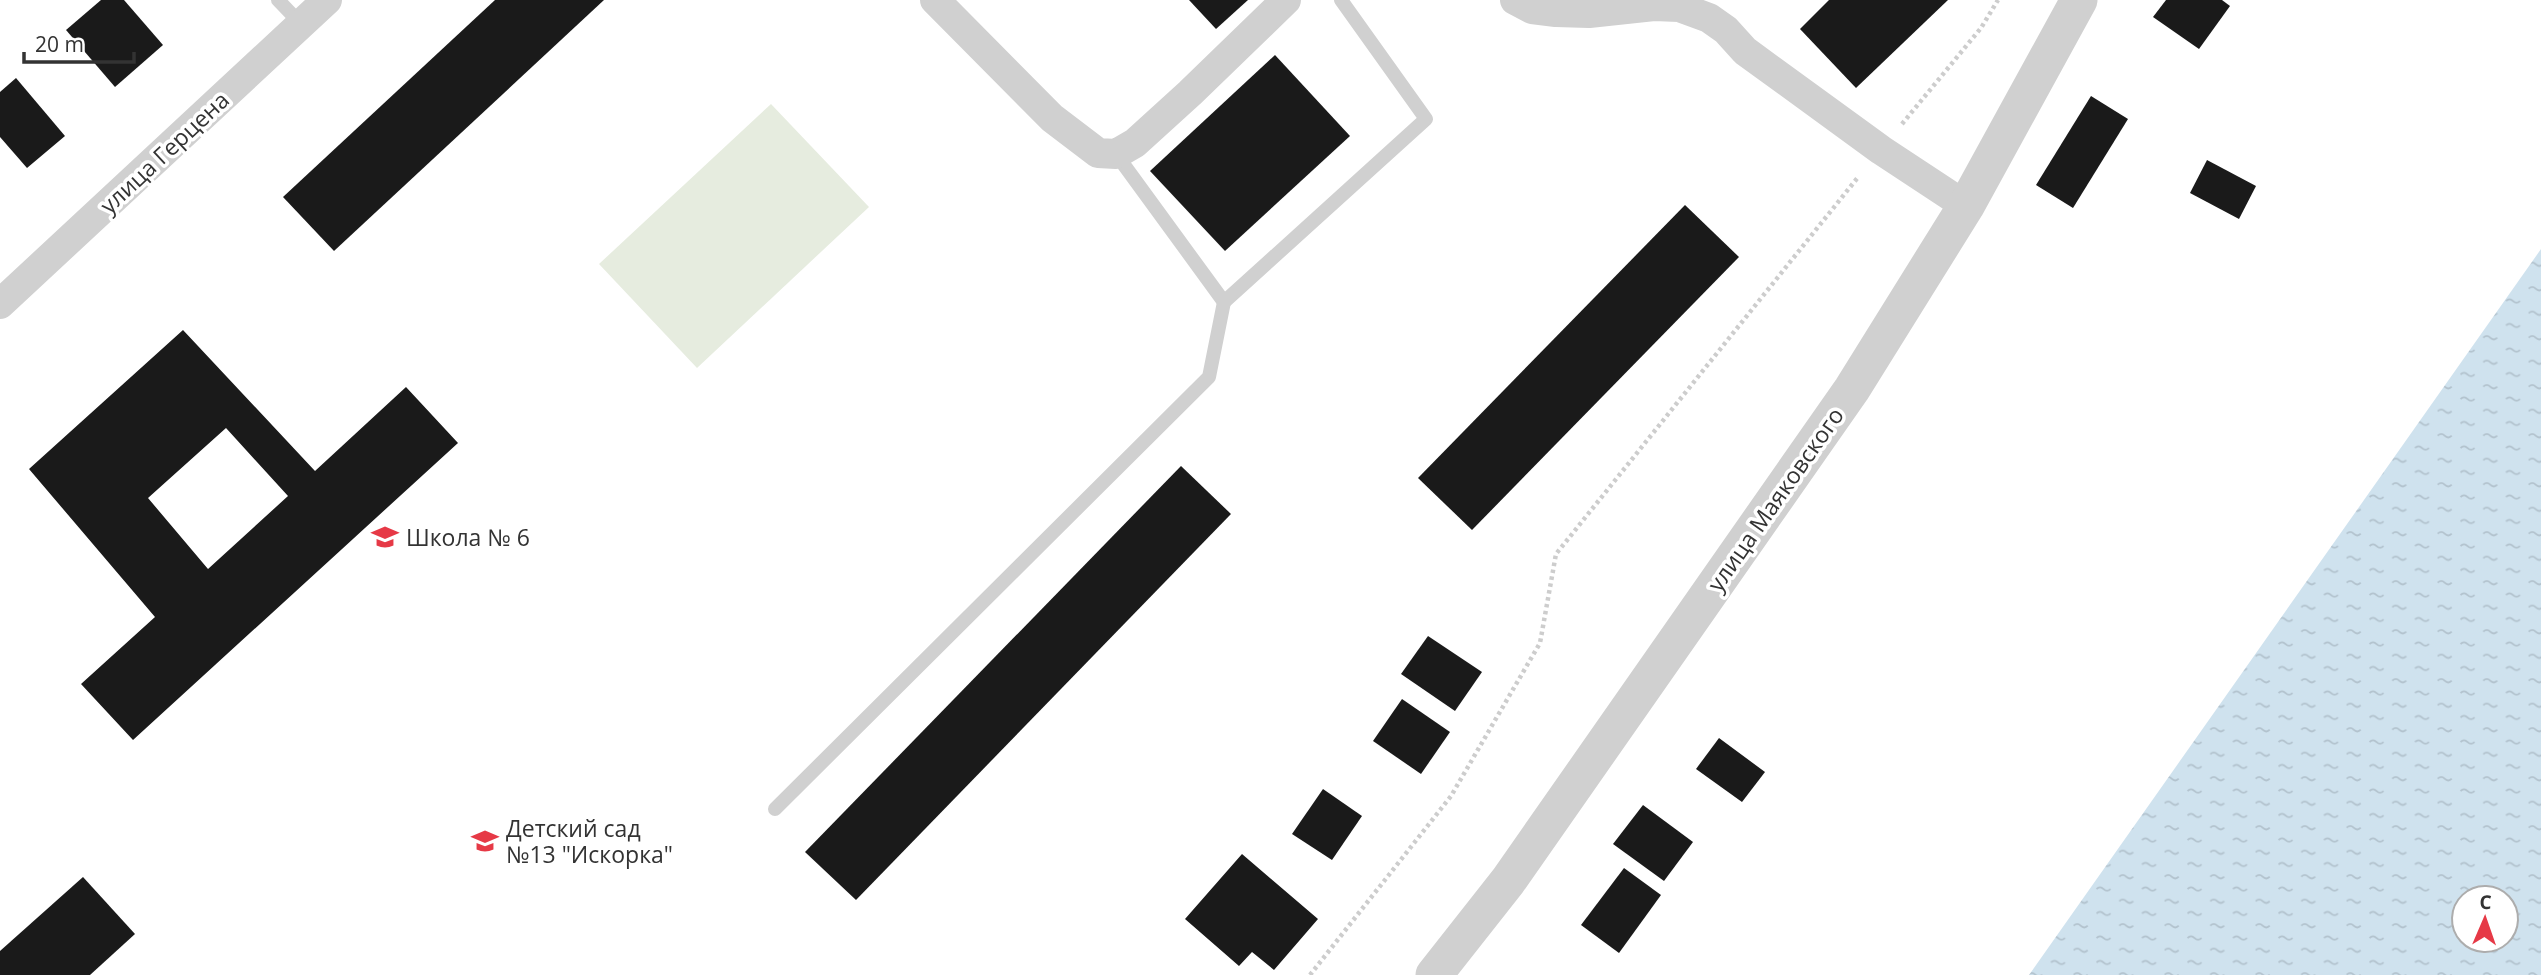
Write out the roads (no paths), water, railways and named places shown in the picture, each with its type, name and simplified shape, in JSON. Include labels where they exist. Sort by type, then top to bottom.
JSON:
[{"type":"street","name":"улица Герцена","points":[[0,304],[327,0]]},
{"type":"street","points":[[935,0],[1052,118],[1098,153],[1116,154],[1135,143],[1286,0]]},
{"type":"street","points":[[1515,0],[1532,9],[1556,12],[1589,13],[1654,6],[1679,7],[1709,18],[1726,30],[1745,51],[1881,150],[1966,206]]},
{"type":"street","name":"улица Маяковского","points":[[1434,975],[1508,881],[1852,389],[1966,206],[2079,0]]},
{"type":"lane","points":[[278,0],[302,25]]},
{"type":"lane","points":[[775,809],[1209,377],[1224,302],[1426,119],[1341,0]]},
{"type":"lane","points":[[1116,154],[1224,302]]},
{"type":"water","points":[[2541,249],[2541,975],[2029,975]]},
{"type":"place","name":"Школа № 6","points":[[385,537]]},
{"type":"place","name":"Детский сад №13 \"Искорка\"","points":[[485,841]]}]
